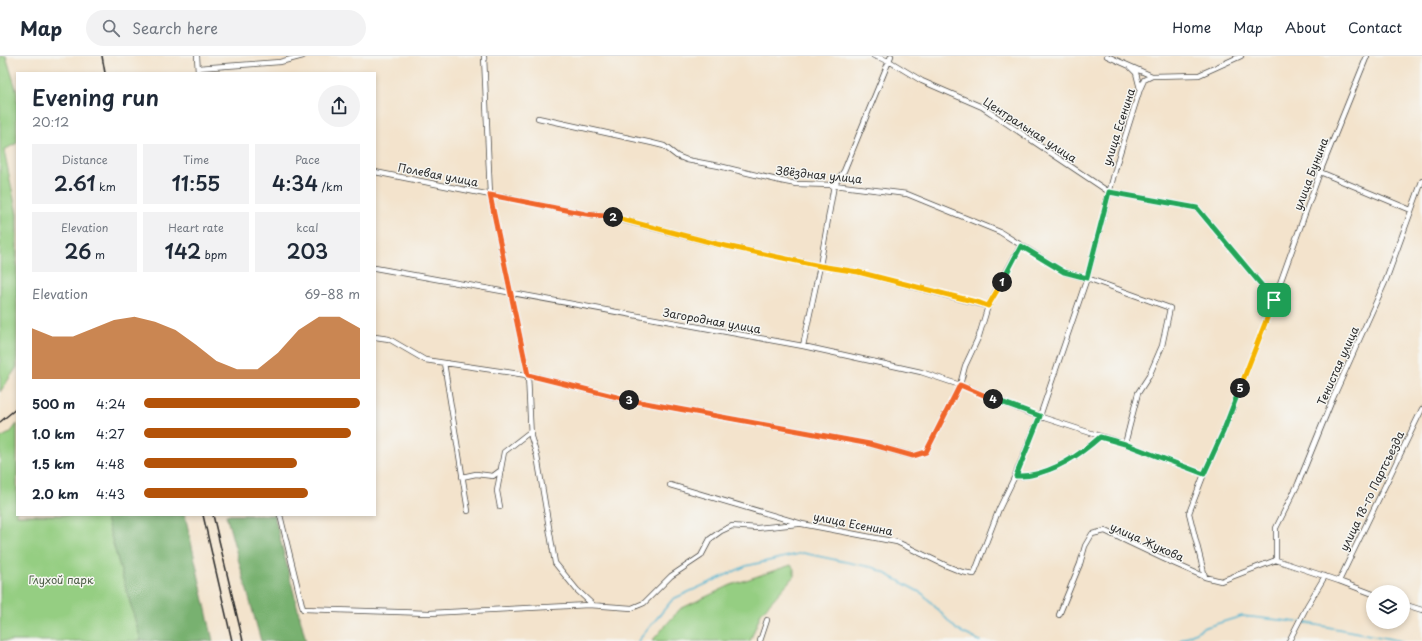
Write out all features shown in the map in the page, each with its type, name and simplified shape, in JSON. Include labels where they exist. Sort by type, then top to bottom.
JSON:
[{"type":"street","points":[[197,56],[198,71],[280,62],[303,56]]},
{"type":"street","points":[[484,56],[490,195],[528,375],[531,431],[541,479],[555,563],[577,590],[593,605]]},
{"type":"street","name":"Центральная улица","points":[[874,56],[890,59],[922,81],[982,107],[1109,192]]},
{"type":"street","points":[[1106,56],[1152,76],[1199,75],[1241,56]]},
{"type":"street","name":"улица Бунина","points":[[1205,577],[1189,513],[1204,474],[1223,432],[1274,300],[1320,172],[1367,56]]},
{"type":"street","points":[[803,346],[820,266],[834,185],[844,171],[890,59]]},
{"type":"street","points":[[1128,65],[1136,73],[1140,89]]},
{"type":"street","name":"улица Есенина","points":[[670,485],[802,524],[897,542],[947,566],[962,572],[974,574],[999,509],[1016,476],[1040,416],[1087,278],[1118,159],[1140,89],[1144,80],[1152,76]]},
{"type":"street","name":"Звёздная улица","points":[[538,118],[664,146],[676,156],[687,160],[719,166],[765,178],[796,184],[834,185],[907,194],[1000,232],[1064,272],[1087,278]]},
{"type":"street","name":"Полевая улица","points":[[376,172],[586,214],[607,216],[717,244],[820,266],[858,272],[988,306]]},
{"type":"street","points":[[1320,172],[1412,210]]},
{"type":"street","name":"Тенистая улица","points":[[1276,560],[1276,528],[1298,484],[1333,398],[1386,280],[1422,181]]},
{"type":"street","points":[[1109,192],[1197,208],[1274,300]]},
{"type":"street","points":[[376,337],[389,339],[425,360],[528,375],[623,399],[870,444],[913,456],[926,452],[960,385],[965,366],[979,336],[988,306],[1021,246]]},
{"type":"street","name":"Загородная улица","points":[[376,268],[803,346],[921,372],[960,385],[1040,416]]},
{"type":"street","points":[[1087,278],[1170,308],[1162,346],[1149,376],[1138,393],[1125,444]]},
{"type":"street","points":[[444,363],[468,511]]},
{"type":"street","name":"улица 18-го Партсъезда","points":[[1339,581],[1422,409]]},
{"type":"street","points":[[1040,416],[1125,444],[1204,474]]},
{"type":"street","points":[[500,507],[498,491],[504,452],[531,431]]},
{"type":"street","points":[[1016,476],[1031,476],[1057,466],[1088,447],[1100,437]]},
{"type":"street","points":[[462,477],[476,474],[493,476],[501,470]]},
{"type":"street","points":[[280,516],[303,609],[429,613],[593,605],[632,608],[644,603],[671,576],[701,556],[710,539],[721,531],[732,526],[757,528],[802,524]]},
{"type":"street","name":"улица Жукова","points":[[1059,615],[1080,564],[1085,546],[1092,534],[1105,531],[1205,577],[1222,581],[1276,560]]},
{"type":"street","points":[[1276,560],[1366,591]]},
{"type":"street","points":[[1290,640],[1307,606],[1325,576]]},
{"type":"street","points":[[1410,606],[1422,610]]},
{"type":"street","points":[[760,641],[767,620]]},
{"type":"green space","points":[[0,56],[6,56],[16,89],[16,144],[4,150],[16,209],[16,368],[0,392]]},
{"type":"green space","name":"Глухой парк","points":[[16,425],[16,516],[105,516],[141,641],[0,641],[0,438],[10,433]]},
{"type":"green space","points":[[105,516],[185,516],[213,641],[141,641]]},
{"type":"green space","points":[[226,516],[274,516],[306,641],[261,641]]},
{"type":"green space","points":[[791,565],[794,569],[794,576],[761,613],[750,641],[652,641],[680,609],[731,585]]},
{"type":"waterway","points":[[638,641],[673,599],[746,566],[803,553],[875,568],[923,594],[957,630],[980,641]]},
{"type":"waterway","points":[[1179,641],[1203,628],[1242,616],[1297,622]]},
{"type":"waterway","points":[[1301,622],[1402,641]]},
{"type":"railway","points":[[102,56],[105,72]]},
{"type":"railway","points":[[0,422],[16,409]]},
{"type":"railway","points":[[203,516],[232,641]]},
{"type":"railway","points":[[213,516],[243,641]]},
{"type":"route","points":[[1109,192],[1197,208],[1274,300],[1223,432],[1204,474],[1125,444],[1100,437],[1088,447],[1057,466],[1031,476],[1016,476],[1040,416],[960,385],[926,452],[913,456],[870,444],[623,399],[528,375],[490,195],[586,214],[607,216],[717,244],[820,266],[858,272],[988,306],[1021,246],[1064,272],[1087,278],[1109,192]]}]
